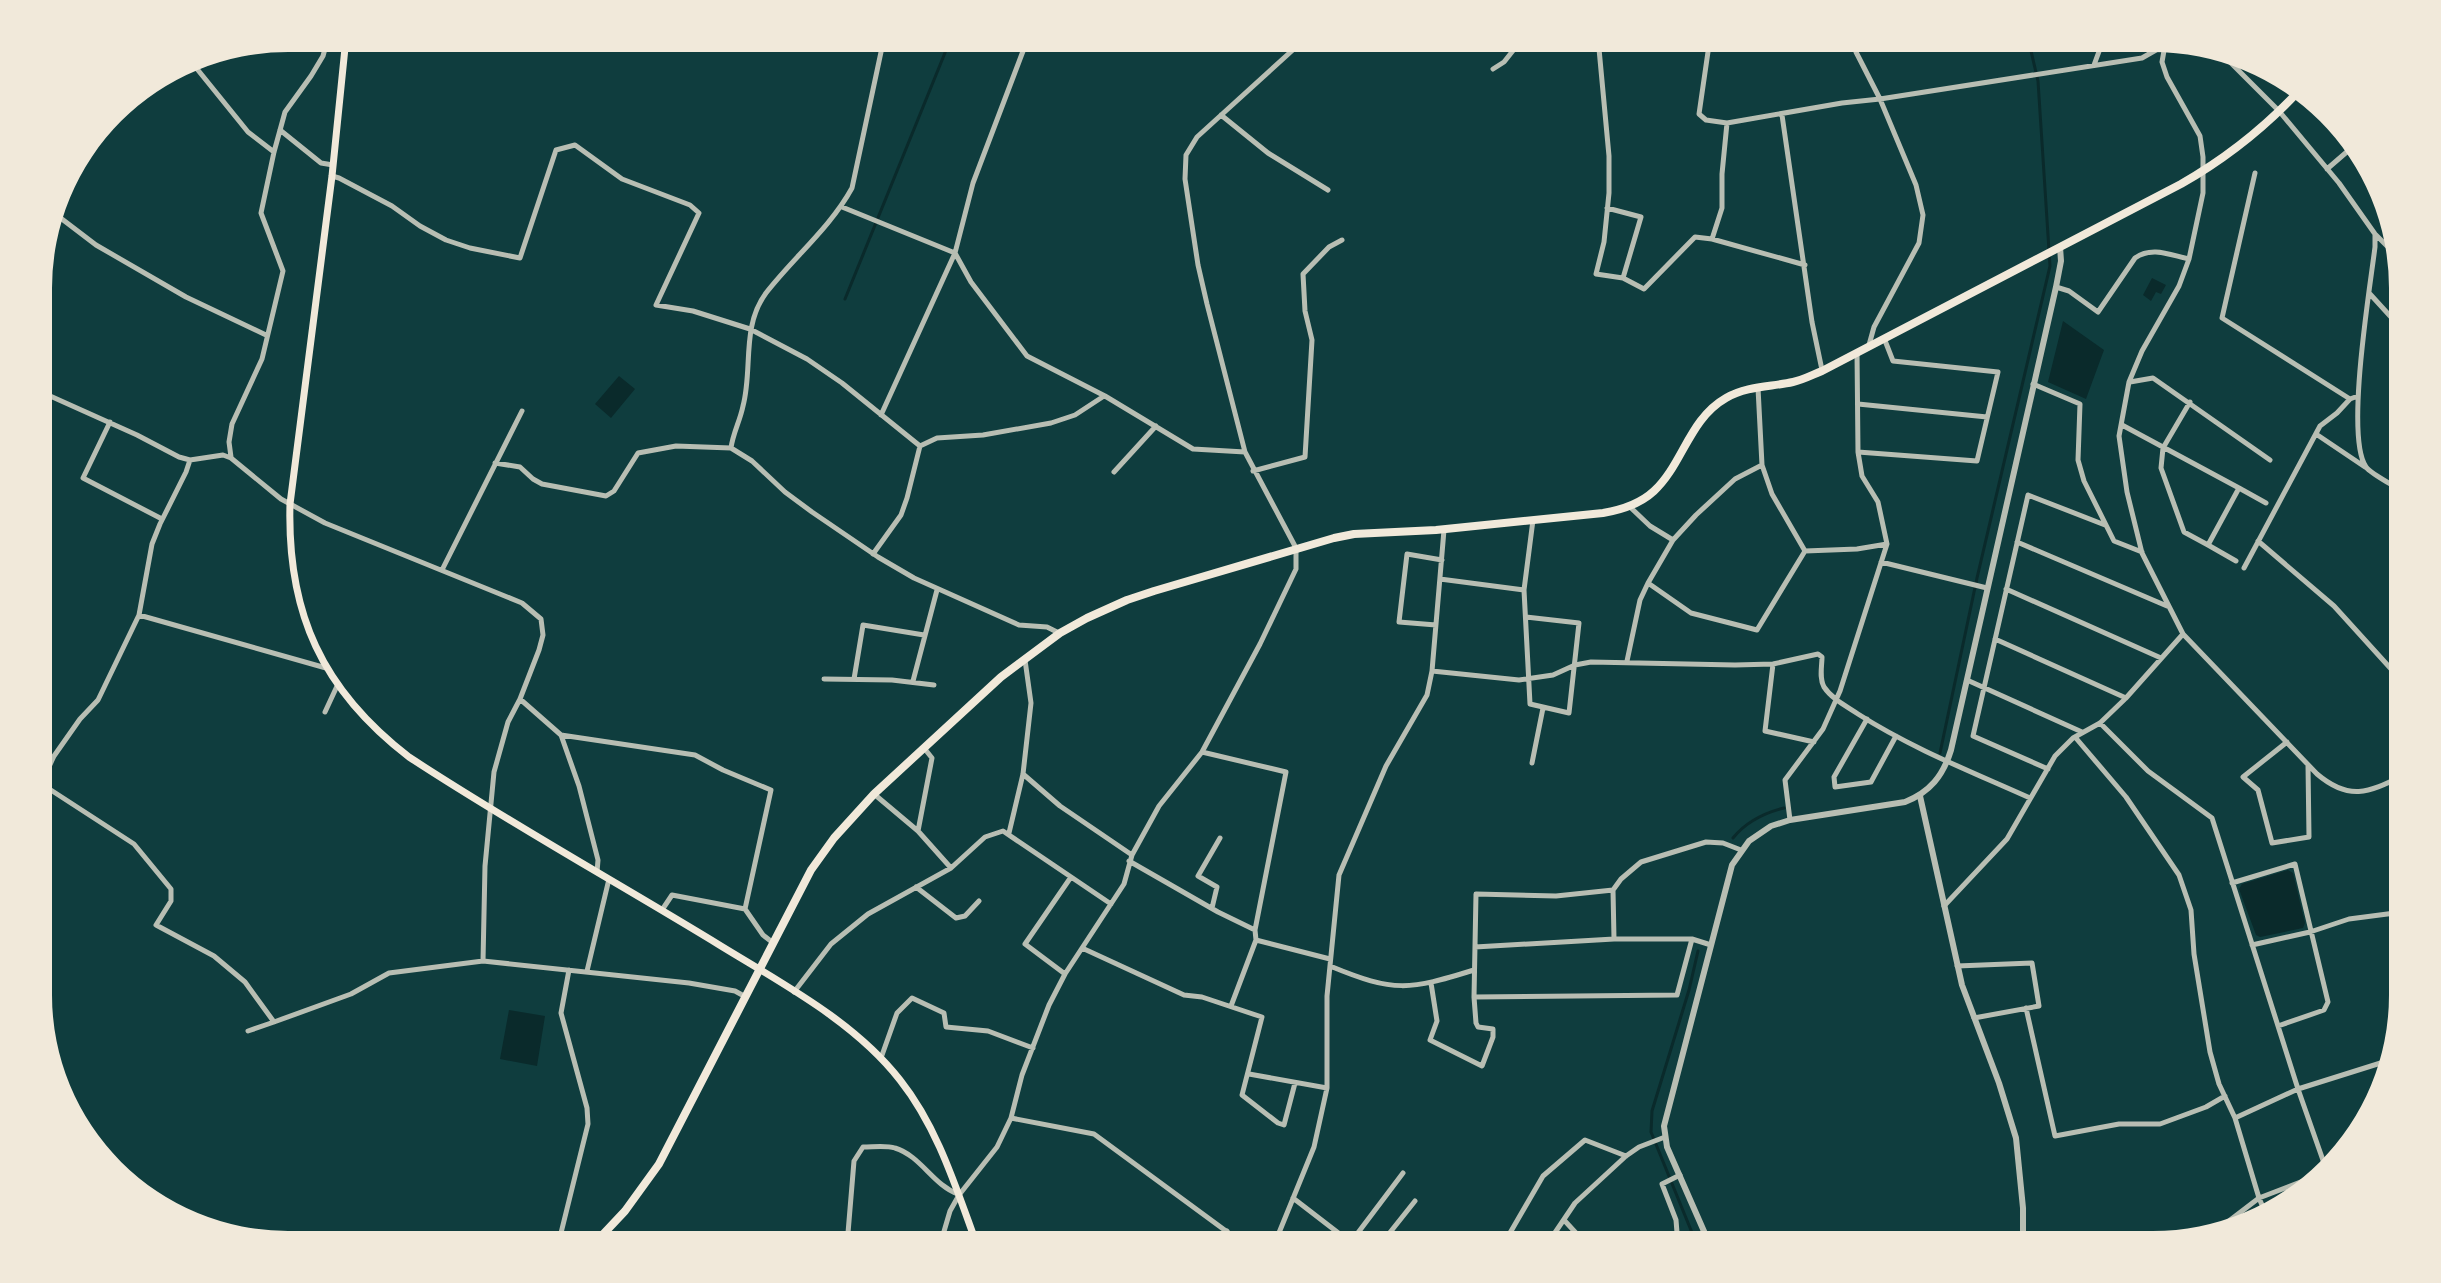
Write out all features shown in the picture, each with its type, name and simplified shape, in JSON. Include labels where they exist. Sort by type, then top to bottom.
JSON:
[{"type":"main road","points":[[345,52],[290,504],[295,588],[308,629],[328,668],[360,713],[391,743],[431,772],[759,969],[840,1024],[881,1058],[926,1117],[972,1231]]},
{"type":"main road","points":[[606,1231],[659,1164],[772,942],[823,851],[874,794],[1001,677],[1060,633],[1127,600],[1296,548],[1354,534],[1444,529],[1603,513],[1629,506],[1655,490],[1694,429],[1725,398],[1758,387],[1793,382],[1822,371],[2056,249],[2203,171],[2237,149],[2292,98]]},
{"type":"street","points":[[231,458],[229,442],[232,424],[256,376],[283,271],[261,213],[274,152],[285,112],[324,52]]},
{"type":"street","points":[[731,448],[732,434],[744,406],[750,329],[764,296],[842,207],[852,188],[881,52]]},
{"type":"street","points":[[881,415],[955,253],[973,183],[1023,52]]},
{"type":"street","points":[[944,1231],[959,1195],[997,1147],[1011,1118],[1022,1075],[1049,1005],[1065,974],[1124,884],[1131,858],[1159,806],[1202,752],[1292,581],[1298,559],[1296,548],[1245,452],[1198,265],[1185,179],[1186,155],[1197,137],[1291,52]]},
{"type":"street","points":[[1493,69],[1512,52]]},
{"type":"street","points":[[1599,52],[1609,156],[1604,242],[1596,274],[1623,278],[1644,289],[1695,237],[1805,265]]},
{"type":"street","points":[[1707,52],[1699,114],[1706,120],[1727,123],[2041,75],[2142,58],[2153,52]]},
{"type":"street","points":[[1856,52],[1880,99],[1916,185],[1923,215],[1919,243],[1874,327],[1869,345]]},
{"type":"street","points":[[2094,66],[2099,52]]},
{"type":"street","points":[[2165,53],[2162,62],[2167,77],[2200,136],[2203,193],[2189,259],[2179,286],[2142,351],[2129,382],[2119,436],[2127,492],[2142,553],[2183,634],[2308,764],[2330,784],[2347,792],[2364,792],[2389,781]]},
{"type":"street","points":[[2236,68],[2279,111],[2384,243]]},
{"type":"street","points":[[198,70],[248,132],[274,152]]},
{"type":"street","points":[[1221,115],[1268,153],[1328,190]]},
{"type":"street","points":[[1782,115],[1822,371]]},
{"type":"street","points":[[1712,239],[1722,208],[1727,123]]},
{"type":"street","points":[[280,130],[321,163],[333,165]]},
{"type":"street","points":[[332,176],[392,206],[446,240],[520,258],[556,150],[575,145],[622,179],[690,205],[699,213],[656,305],[693,311],[750,329],[807,359],[920,446]]},
{"type":"street","points":[[2327,169],[2346,153]]},
{"type":"street","points":[[2255,173],[2222,318],[2350,399]]},
{"type":"street","points":[[842,207],[955,253],[971,282],[1027,356],[1105,396],[1193,449],[1245,452]]},
{"type":"street","points":[[1607,208],[1641,217],[1623,278]]},
{"type":"street","points":[[63,220],[96,245],[186,297],[266,335]]},
{"type":"street","points":[[2366,467],[2357,438],[2358,396],[2375,234]]},
{"type":"street","points":[[1253,471],[1305,457],[1312,340],[1305,311],[1303,274],[1329,247],[1342,240]]},
{"type":"street","points":[[1704,1230],[1665,1137],[1665,1117],[1732,865],[1741,850],[1758,833],[1771,826],[1790,820],[1891,805],[1920,796],[1936,781],[1948,761],[1984,588],[2056,287],[2061,261],[2056,249]]},
{"type":"street","points":[[2056,287],[2069,291],[2098,312],[2141,253],[2153,251],[2189,259]]},
{"type":"street","points":[[2370,294],[2389,315]]},
{"type":"street","points":[[1858,452],[1977,461],[1998,372],[1893,361],[1884,337]]},
{"type":"street","points":[[1790,820],[1785,780],[1814,742],[1840,691],[1887,544],[1878,502],[1862,476],[1858,452],[1857,352]]},
{"type":"street","points":[[2129,382],[2153,378],[2270,460]]},
{"type":"street","points":[[2033,384],[2080,404],[2078,460],[2084,481],[2114,541],[2142,553]]},
{"type":"street","points":[[1758,387],[1762,465],[1772,494],[1805,551]]},
{"type":"street","points":[[920,446],[937,438],[983,435],[1051,423],[1075,415],[1105,396]]},
{"type":"street","points":[[2244,568],[2320,426],[2350,399],[2358,396]]},
{"type":"street","points":[[53,397],[179,457],[190,460],[223,455],[231,458],[281,499],[325,523],[522,603],[541,619],[543,635],[532,673],[508,722],[494,772],[485,866],[483,961]]},
{"type":"street","points":[[2190,402],[2163,448],[2161,468],[2184,532],[2236,561]]},
{"type":"street","points":[[1858,404],[1987,417]]},
{"type":"street","points":[[442,570],[522,411]]},
{"type":"street","points":[[110,422],[83,478],[163,519]]},
{"type":"street","points":[[2122,425],[2266,503]]},
{"type":"street","points":[[1114,472],[1156,426]]},
{"type":"street","points":[[2316,434],[2389,482]]},
{"type":"street","points":[[495,463],[520,467],[542,484],[606,496],[614,491],[638,453],[676,446],[731,448],[752,461],[785,492],[873,554],[937,590],[1019,625],[1047,627],[1060,633]]},
{"type":"street","points":[[873,554],[901,515],[920,446]]},
{"type":"street","points":[[52,759],[80,719],[98,700],[139,615],[152,544],[190,460]]},
{"type":"street","points":[[1627,661],[1640,600],[1673,540],[1724,487],[1762,465]]},
{"type":"street","points":[[2208,545],[2239,488]]},
{"type":"street","points":[[2048,769],[1973,736],[2028,495],[2105,525]]},
{"type":"street","points":[[1629,506],[1650,526],[1673,540]]},
{"type":"street","points":[[1526,617],[1579,623],[1569,713],[1530,704],[1524,590],[1533,520]]},
{"type":"street","points":[[1280,1230],[1314,1147],[1327,1088],[1327,996],[1339,875],[1386,766],[1427,695],[1432,671],[1444,529]]},
{"type":"street","points":[[2258,541],[2334,606],[2389,667]]},
{"type":"street","points":[[2017,542],[2168,606]]},
{"type":"street","points":[[1805,551],[1857,549],[1887,544]]},
{"type":"street","points":[[1648,583],[1691,613],[1757,630],[1805,551]]},
{"type":"street","points":[[1436,625],[1399,622],[1407,554],[1442,560]]},
{"type":"street","points":[[1881,562],[1984,588]]},
{"type":"street","points":[[1440,579],[1524,590]]},
{"type":"street","points":[[2006,589],[2161,658]]},
{"type":"street","points":[[913,681],[937,590]]},
{"type":"street","points":[[139,615],[328,668]]},
{"type":"street","points":[[854,679],[863,625],[924,635]]},
{"type":"street","points":[[1944,906],[2007,839],[2055,756],[2075,737],[2100,723],[2183,634]]},
{"type":"street","points":[[1995,639],[2126,698]]},
{"type":"street","points":[[1432,671],[1528,680],[1591,662],[1773,664],[1818,654],[1822,657],[1821,681],[1835,699],[1896,736],[2030,798]]},
{"type":"street","points":[[1009,833],[1023,774],[1031,703],[1025,658]]},
{"type":"street","points":[[1773,664],[1765,731],[1814,742]]},
{"type":"street","points":[[824,679],[913,681],[934,685]]},
{"type":"street","points":[[1966,680],[2083,732]]},
{"type":"street","points":[[325,712],[338,684]]},
{"type":"street","points":[[520,699],[561,735],[579,786],[598,860],[597,872]]},
{"type":"street","points":[[1532,763],[1543,708]]},
{"type":"street","points":[[1867,719],[1834,777],[1835,787],[1871,782],[1896,736]]},
{"type":"street","points":[[2100,723],[2148,771],[2209,815],[2322,1159]]},
{"type":"street","points":[[561,735],[695,755],[771,790],[745,909]]},
{"type":"street","points":[[2075,737],[2126,797],[2179,875],[2191,910],[2194,954],[2210,1052],[2235,1118],[2262,1204]]},
{"type":"street","points":[[2287,742],[2243,777],[2258,790],[2272,843],[2309,837],[2308,764]]},
{"type":"street","points":[[918,831],[932,758],[924,748]]},
{"type":"street","points":[[1202,752],[1286,772],[1255,930],[1256,940],[1231,1006]]},
{"type":"street","points":[[1023,774],[1060,806],[1131,858],[1212,908],[1255,930]]},
{"type":"street","points":[[52,792],[134,844],[171,889],[171,901],[156,925],[214,956],[245,982],[274,1022]]},
{"type":"street","points":[[874,794],[918,831],[951,868]]},
{"type":"street","points":[[1920,796],[1957,966],[2016,1138],[2023,1230]]},
{"type":"street","points":[[794,992],[831,944],[868,914],[951,868],[985,837],[1003,831],[1111,904]]},
{"type":"street","points":[[1212,908],[1217,887],[1198,876],[1220,838]]},
{"type":"street","points":[[1614,939],[1613,890],[1641,862],[1706,842],[1723,843],[1741,850]]},
{"type":"street","points":[[2232,883],[2295,864],[2328,1002],[2324,1010],[2278,1026]]},
{"type":"street","points":[[1065,974],[1025,944],[1071,877]]},
{"type":"street","points":[[587,971],[609,879]]},
{"type":"street","points":[[916,887],[956,918],[965,916],[979,901]]},
{"type":"street","points":[[1431,983],[1437,1021],[1430,1040],[1482,1066],[1493,1029],[1478,1027],[1476,1023],[1476,894],[1556,896],[1613,890]]},
{"type":"street","points":[[662,910],[672,895],[745,909],[763,935],[772,942]]},
{"type":"street","points":[[2252,945],[2310,932],[2349,919],[2389,914]]},
{"type":"street","points":[[1475,947],[1614,939],[1692,939],[1711,945]]},
{"type":"street","points":[[1474,997],[1677,995],[1692,939]]},
{"type":"street","points":[[1256,940],[1330,959]]},
{"type":"street","points":[[1082,948],[1184,995],[1262,1017],[1242,1095],[1278,1123],[1284,1125],[1295,1083]]},
{"type":"street","points":[[248,1031],[351,994],[389,973],[483,961],[689,983],[735,991],[744,996]]},
{"type":"street","points":[[1957,966],[2032,963],[2039,1006],[1973,1018]]},
{"type":"street","points":[[1330,966],[1367,982],[1401,988],[1474,970]]},
{"type":"street","points":[[562,1231],[588,1124],[587,1108],[561,1013],[569,970]]},
{"type":"street","points":[[881,1058],[897,1013],[912,998],[944,1013],[946,1027],[988,1031],[1033,1048]]},
{"type":"street","points":[[2026,1008],[2055,1136],[2119,1124],[2160,1124],[2206,1107],[2225,1096]]},
{"type":"street","points":[[2235,1118],[2298,1089],[2378,1064]]},
{"type":"street","points":[[1249,1074],[1327,1088]]},
{"type":"street","points":[[1011,1118],[1094,1134],[1226,1231]]},
{"type":"street","points":[[1557,1230],[1575,1203],[1626,1156],[1665,1137]]},
{"type":"street","points":[[1511,1230],[1543,1176],[1585,1140],[1626,1156]]},
{"type":"street","points":[[848,1231],[854,1161],[863,1147],[894,1147],[914,1158],[946,1190],[959,1195]]},
{"type":"street","points":[[1363,1230],[1403,1173]]},
{"type":"street","points":[[1677,1230],[1662,1184],[1680,1175]]},
{"type":"street","points":[[2237,1215],[2259,1198],[2291,1186]]},
{"type":"street","points":[[1293,1198],[1335,1230]]},
{"type":"street","points":[[1392,1230],[1415,1201]]},
{"type":"street","points":[[1564,1220],[1573,1230]]},
{"type":"water","points":[[2152,278],[2166,285],[2161,294],[2156,292],[2151,301],[2143,295]]},
{"type":"water","points":[[2063,321],[2104,350],[2086,399],[2048,382]]},
{"type":"water","points":[[619,376],[635,389],[611,418],[595,404]]},
{"type":"water","points":[[2288,870],[2293,873],[2305,923],[2303,928],[2260,937],[2256,935],[2239,889],[2242,884]]},
{"type":"water","points":[[509,1010],[545,1016],[537,1066],[500,1059]]},
{"type":"waterway","points":[[845,299],[945,52]]},
{"type":"waterway","points":[[1940,753],[1977,578],[2050,266],[2038,81],[2031,52]]},
{"type":"waterway","points":[[1733,838],[1756,819],[1784,808]]},
{"type":"waterway","points":[[1691,1230],[1651,1132],[1652,1111],[1698,951]]}]
